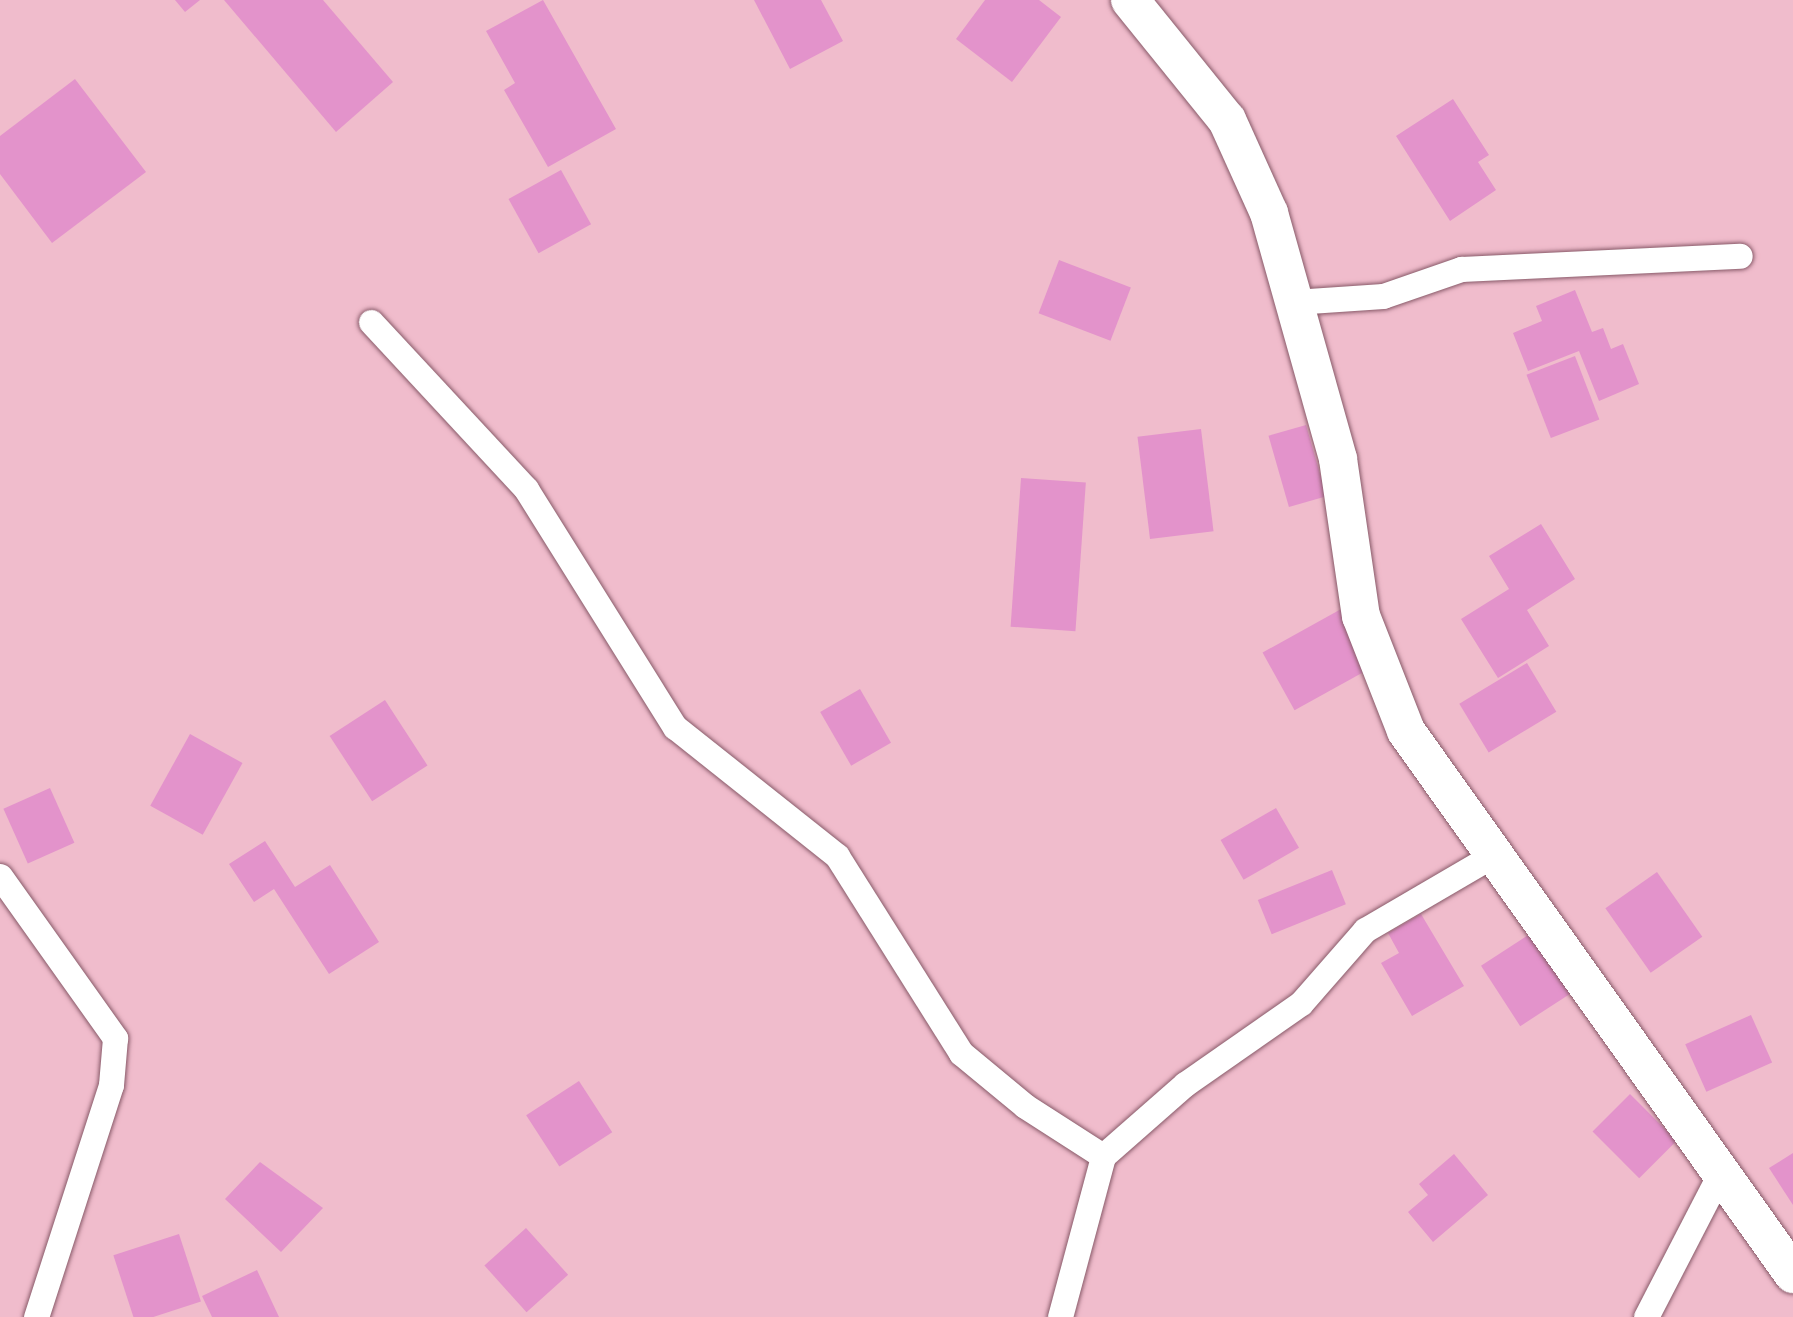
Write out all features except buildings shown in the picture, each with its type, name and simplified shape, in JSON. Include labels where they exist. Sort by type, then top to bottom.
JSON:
[{"type":"street","points":[[1130,0],[1227,120],[1270,213],[1338,460],[1362,616],[1406,731],[1793,1274]]},
{"type":"street","points":[[1294,302],[1383,296],[1461,270],[1740,256]]},
{"type":"street","points":[[371,322],[526,489],[675,728],[837,856],[961,1053],[1024,1106],[1103,1156]]},
{"type":"street","points":[[1060,1317],[1103,1156],[1185,1084],[1301,1003],[1365,930],[1495,854]]},
{"type":"street","points":[[0,876],[115,1038],[111,1085],[36,1317]]},
{"type":"street","points":[[1646,1317],[1721,1172]]}]
